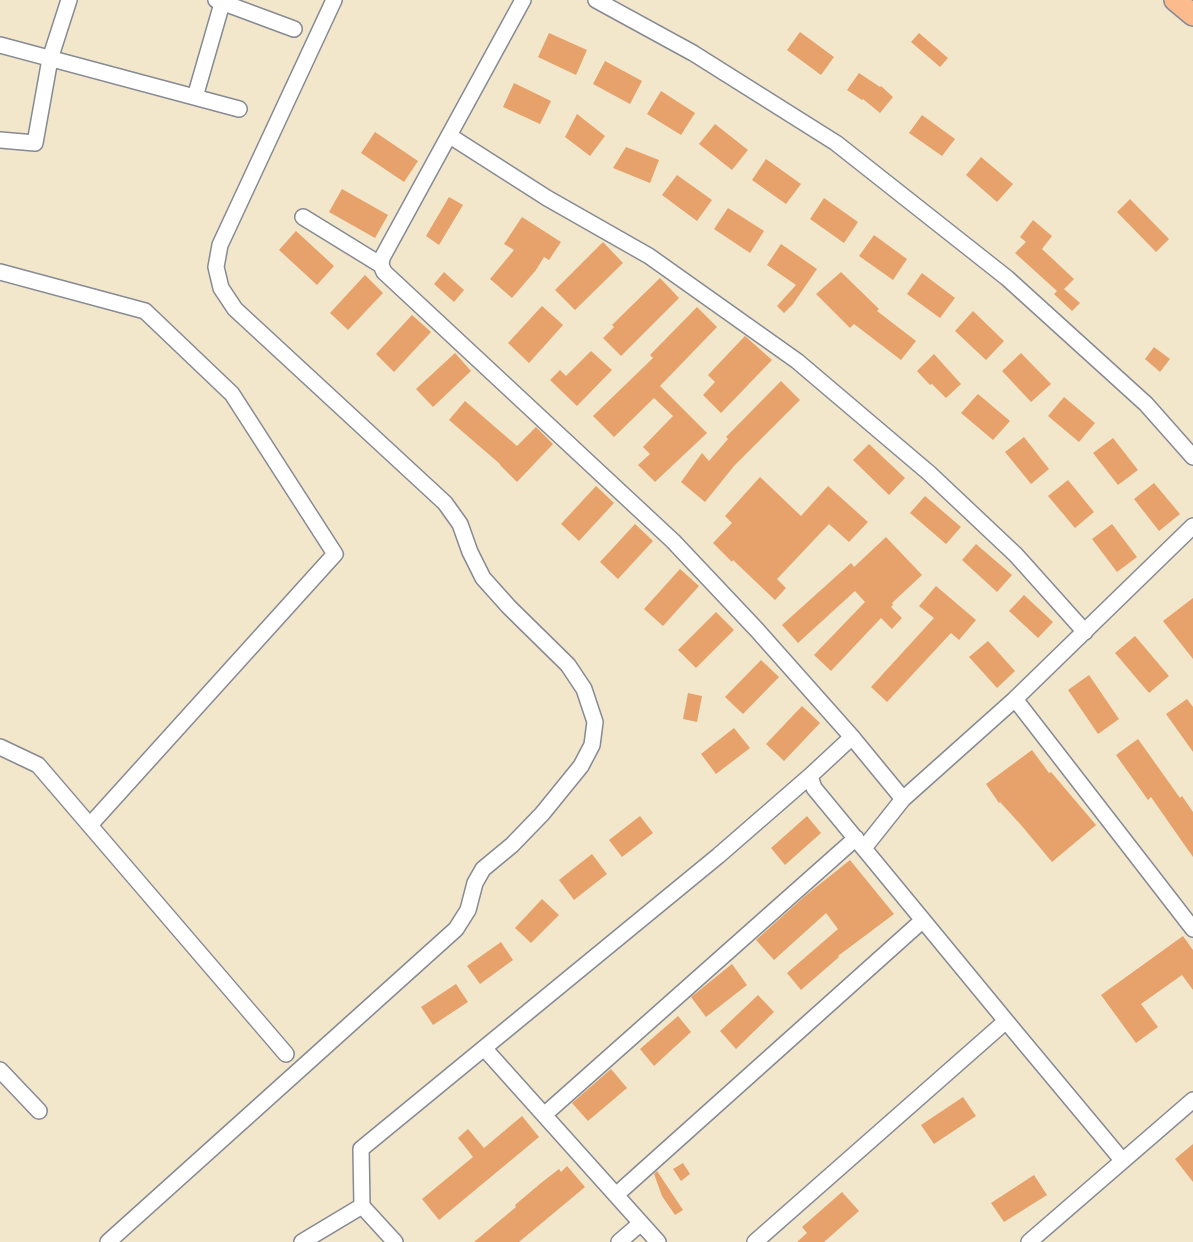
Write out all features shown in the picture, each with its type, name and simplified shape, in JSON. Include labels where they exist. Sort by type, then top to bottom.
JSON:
[{"type":"highway","points":[[1176,0],[1193,16]]},
{"type":"highway","points":[[1188,0],[1193,3]]},
{"type":"street","points":[[0,140],[35,143],[50,59],[69,0]]},
{"type":"street","points":[[108,1242],[456,929],[468,910],[475,883],[483,869],[512,845],[542,814],[581,766],[592,745],[595,722],[584,689],[568,665],[509,607],[483,578],[470,552],[460,524],[445,503],[235,309],[222,288],[216,267],[220,245],[334,0]]},
{"type":"street","points":[[523,0],[382,258],[384,272],[673,540],[758,630],[852,737],[903,799]]},
{"type":"street","points":[[596,0],[693,53],[836,142],[1007,278],[1146,404],[1193,457]]},
{"type":"street","points":[[195,97],[220,1],[294,29]]},
{"type":"street","points":[[0,45],[239,108]]},
{"type":"street","points":[[450,136],[547,198],[649,256],[797,361],[928,473],[1016,555],[1085,632]]},
{"type":"street","points":[[304,217],[382,265]]},
{"type":"street","points":[[0,272],[145,311],[232,394],[334,554],[90,825]]},
{"type":"street","points":[[544,1115],[860,843],[903,799],[1085,632],[1193,526]]},
{"type":"street","points":[[1014,699],[1193,929]]},
{"type":"street","points":[[395,1242],[362,1206],[361,1149],[718,856],[852,737]]},
{"type":"street","points":[[0,747],[38,765],[286,1054]]},
{"type":"street","points":[[810,776],[814,788],[1122,1160]]},
{"type":"street","points":[[616,1195],[923,920]]},
{"type":"street","points":[[756,1242],[1006,1021]]},
{"type":"street","points":[[484,1048],[658,1242]]},
{"type":"street","points":[[0,1070],[39,1111]]},
{"type":"street","points":[[1029,1242],[1193,1100]]},
{"type":"street","points":[[302,1242],[362,1206]]},
{"type":"street","points":[[619,1242],[641,1223]]},
{"type":"building","points":[[800,32],[834,57],[821,75],[787,50]]},
{"type":"building","points":[[549,33],[587,50],[576,75],[538,57]]},
{"type":"building","points":[[919,33],[948,58],[940,67],[911,42]]},
{"type":"building","points":[[605,61],[642,81],[630,104],[593,84]]},
{"type":"building","points":[[859,73],[881,86],[893,97],[880,113],[863,99],[847,90]]},
{"type":"building","points":[[514,83],[551,101],[540,124],[503,107]]},
{"type":"building","points":[[661,91],[695,113],[681,135],[647,114]]},
{"type":"building","points":[[577,114],[605,136],[590,156],[565,137]]},
{"type":"building","points":[[922,115],[955,139],[942,156],[909,133]]},
{"type":"building","points":[[715,124],[748,150],[732,170],[699,144]]},
{"type":"building","points":[[375,132],[418,161],[404,182],[361,153]]},
{"type":"building","points":[[626,147],[659,160],[650,183],[613,168]]},
{"type":"building","points":[[981,157],[1013,184],[997,202],[966,175]]},
{"type":"building","points":[[766,159],[801,184],[786,204],[752,180]]},
{"type":"building","points":[[677,175],[712,200],[697,221],[662,195]]},
{"type":"building","points":[[342,189],[388,215],[375,238],[329,212]]},
{"type":"building","points":[[449,197],[463,205],[439,245],[426,236]]},
{"type":"building","points":[[824,198],[858,222],[844,243],[810,219]]},
{"type":"building","points":[[1130,199],[1169,239],[1156,252],[1117,212]]},
{"type":"building","points":[[728,208],[764,231],[750,253],[714,229]]},
{"type":"building","points":[[522,217],[561,242],[549,260],[544,257],[536,270],[512,298],[490,279],[514,250],[504,244]]},
{"type":"building","points":[[1033,220],[1052,236],[1042,249],[1074,279],[1064,289],[1080,303],[1072,311],[1054,294],[1057,291],[1015,253],[1026,242],[1020,237]]},
{"type":"building","points":[[296,231],[334,266],[317,285],[279,250]]},
{"type":"building","points":[[874,235],[907,259],[893,280],[859,256]]},
{"type":"building","points":[[603,242],[623,263],[575,310],[555,290]]},
{"type":"building","points":[[781,244],[817,269],[793,304],[784,313],[777,306],[796,285],[767,265]]},
{"type":"building","points":[[444,272],[464,290],[454,302],[434,284]]},
{"type":"building","points":[[841,272],[879,309],[877,311],[916,341],[901,360],[854,324],[850,328],[816,294]]},
{"type":"building","points":[[922,273],[955,298],[940,318],[907,294]]},
{"type":"building","points":[[365,275],[383,293],[348,330],[330,313]]},
{"type":"building","points":[[660,278],[679,298],[621,356],[603,338],[614,327],[612,325]]},
{"type":"building","points":[[542,306],[563,325],[529,363],[508,343]]},
{"type":"building","points":[[697,307],[717,327],[660,386],[707,433],[655,482],[638,465],[650,454],[643,447],[673,416],[654,398],[614,437],[593,416],[653,358],[650,355]]},
{"type":"building","points":[[973,311],[1004,341],[986,360],[955,331]]},
{"type":"building","points":[[412,315],[431,332],[394,372],[376,354]]},
{"type":"building","points":[[745,336],[772,360],[721,413],[703,395],[715,382],[708,375]]},
{"type":"building","points":[[1154,347],[1170,359],[1160,372],[1145,359]]},
{"type":"building","points":[[591,351],[612,370],[577,406],[550,380],[560,370],[566,376]]},
{"type":"building","points":[[455,353],[471,371],[433,407],[416,389]]},
{"type":"building","points":[[1021,353],[1051,384],[1031,402],[1002,371]]},
{"type":"building","points":[[934,354],[961,384],[946,398],[917,371]]},
{"type":"building","points":[[781,381],[800,400],[734,466],[705,502],[681,482],[702,453],[709,461],[728,439],[726,437]]},
{"type":"building","points":[[978,394],[1010,421],[993,440],[961,413]]},
{"type":"building","points":[[1064,397],[1095,423],[1079,442],[1048,416]]},
{"type":"building","points":[[465,401],[517,446],[536,427],[553,444],[517,482],[500,464],[449,420]]},
{"type":"building","points":[[1024,437],[1049,469],[1031,484],[1005,452]]},
{"type":"building","points":[[1113,438],[1138,470],[1118,485],[1093,453]]},
{"type":"building","points":[[869,444],[905,478],[889,495],[853,460]]},
{"type":"building","points":[[760,477],[801,516],[828,486],[868,522],[849,542],[829,524],[777,579],[786,588],[775,600],[713,543],[732,523],[725,516]]},
{"type":"building","points":[[1068,480],[1094,512],[1075,528],[1048,496]]},
{"type":"building","points":[[1154,483],[1180,514],[1159,531],[1134,499]]},
{"type":"building","points":[[596,486],[614,503],[579,541],[561,524]]},
{"type":"building","points":[[925,496],[961,527],[946,544],[910,513]]},
{"type":"building","points":[[635,524],[653,541],[618,579],[600,562]]},
{"type":"building","points":[[1112,524],[1137,557],[1117,572],[1092,539]]},
{"type":"building","points":[[886,537],[922,575],[892,603],[891,607],[902,618],[892,629],[881,618],[831,671],[814,655],[865,602],[855,591],[798,643],[782,625],[851,563],[854,567]]},
{"type":"building","points":[[976,544],[1012,575],[997,592],[962,560]]},
{"type":"building","points":[[680,569],[699,586],[663,626],[644,609]]},
{"type":"building","points":[[936,586],[976,620],[959,640],[951,633],[887,702],[871,687],[934,618],[919,606]]},
{"type":"building","points":[[1024,595],[1053,622],[1038,638],[1009,611]]},
{"type":"building","points":[[1193,598],[1193,659],[1163,621]]},
{"type":"building","points":[[716,612],[734,630],[696,668],[678,650]]},
{"type":"building","points":[[1135,636],[1169,676],[1149,693],[1115,653]]},
{"type":"building","points":[[988,641],[1015,671],[997,688],[969,657]]},
{"type":"building","points":[[761,660],[779,677],[743,714],[725,697]]},
{"type":"building","points":[[1089,675],[1119,719],[1098,734],[1068,690]]},
{"type":"building","points":[[688,693],[702,696],[697,722],[683,719]]},
{"type":"building","points":[[1187,699],[1193,707],[1193,752],[1166,714]]},
{"type":"building","points":[[802,706],[820,723],[784,761],[766,744]]},
{"type":"building","points":[[734,728],[750,748],[716,774],[701,754]]},
{"type":"building","points":[[1138,739],[1180,798],[1182,796],[1193,812],[1193,857],[1151,797],[1148,800],[1116,755]]},
{"type":"building","points":[[1032,750],[1049,773],[1051,772],[1096,825],[1052,862],[1021,825],[999,803],[986,784]]},
{"type":"building","points":[[640,816],[653,833],[622,857],[609,840]]},
{"type":"building","points":[[807,816],[821,833],[785,865],[771,848]]},
{"type":"building","points":[[592,854],[607,874],[574,900],[559,880]]},
{"type":"building","points":[[850,860],[894,914],[838,956],[801,990],[787,973],[838,929],[826,913],[774,960],[756,940],[805,896]]},
{"type":"building","points":[[542,899],[559,915],[531,943],[515,928]]},
{"type":"building","points":[[1183,936],[1193,950],[1193,990],[1182,975],[1141,1004],[1158,1027],[1136,1043],[1101,995]]},
{"type":"building","points":[[501,942],[513,960],[480,984],[467,966]]},
{"type":"building","points":[[732,964],[747,985],[706,1017],[691,997]]},
{"type":"building","points":[[456,984],[468,1002],[433,1025],[421,1007]]},
{"type":"building","points":[[758,995],[774,1012],[736,1049],[720,1031]]},
{"type":"building","points":[[678,1016],[691,1032],[654,1066],[640,1049]]},
{"type":"building","points":[[611,1069],[627,1088],[588,1121],[572,1103]]},
{"type":"building","points":[[963,1097],[976,1116],[934,1144],[921,1125]]},
{"type":"building","points":[[522,1116],[539,1137],[439,1220],[422,1199],[473,1157],[458,1138],[468,1129],[484,1148]]},
{"type":"building","points":[[1193,1144],[1193,1182],[1175,1159]]},
{"type":"building","points":[[683,1163],[690,1174],[681,1181],[673,1169]]},
{"type":"building","points":[[567,1166],[585,1187],[519,1242],[474,1242],[541,1183],[559,1169],[561,1172]]},
{"type":"building","points":[[657,1171],[683,1210],[675,1215],[662,1196],[654,1174]]},
{"type":"building","points":[[1034,1175],[1047,1195],[1004,1222],[991,1203]]},
{"type":"building","points":[[842,1192],[859,1211],[824,1242],[797,1242],[807,1233],[802,1227]]}]
